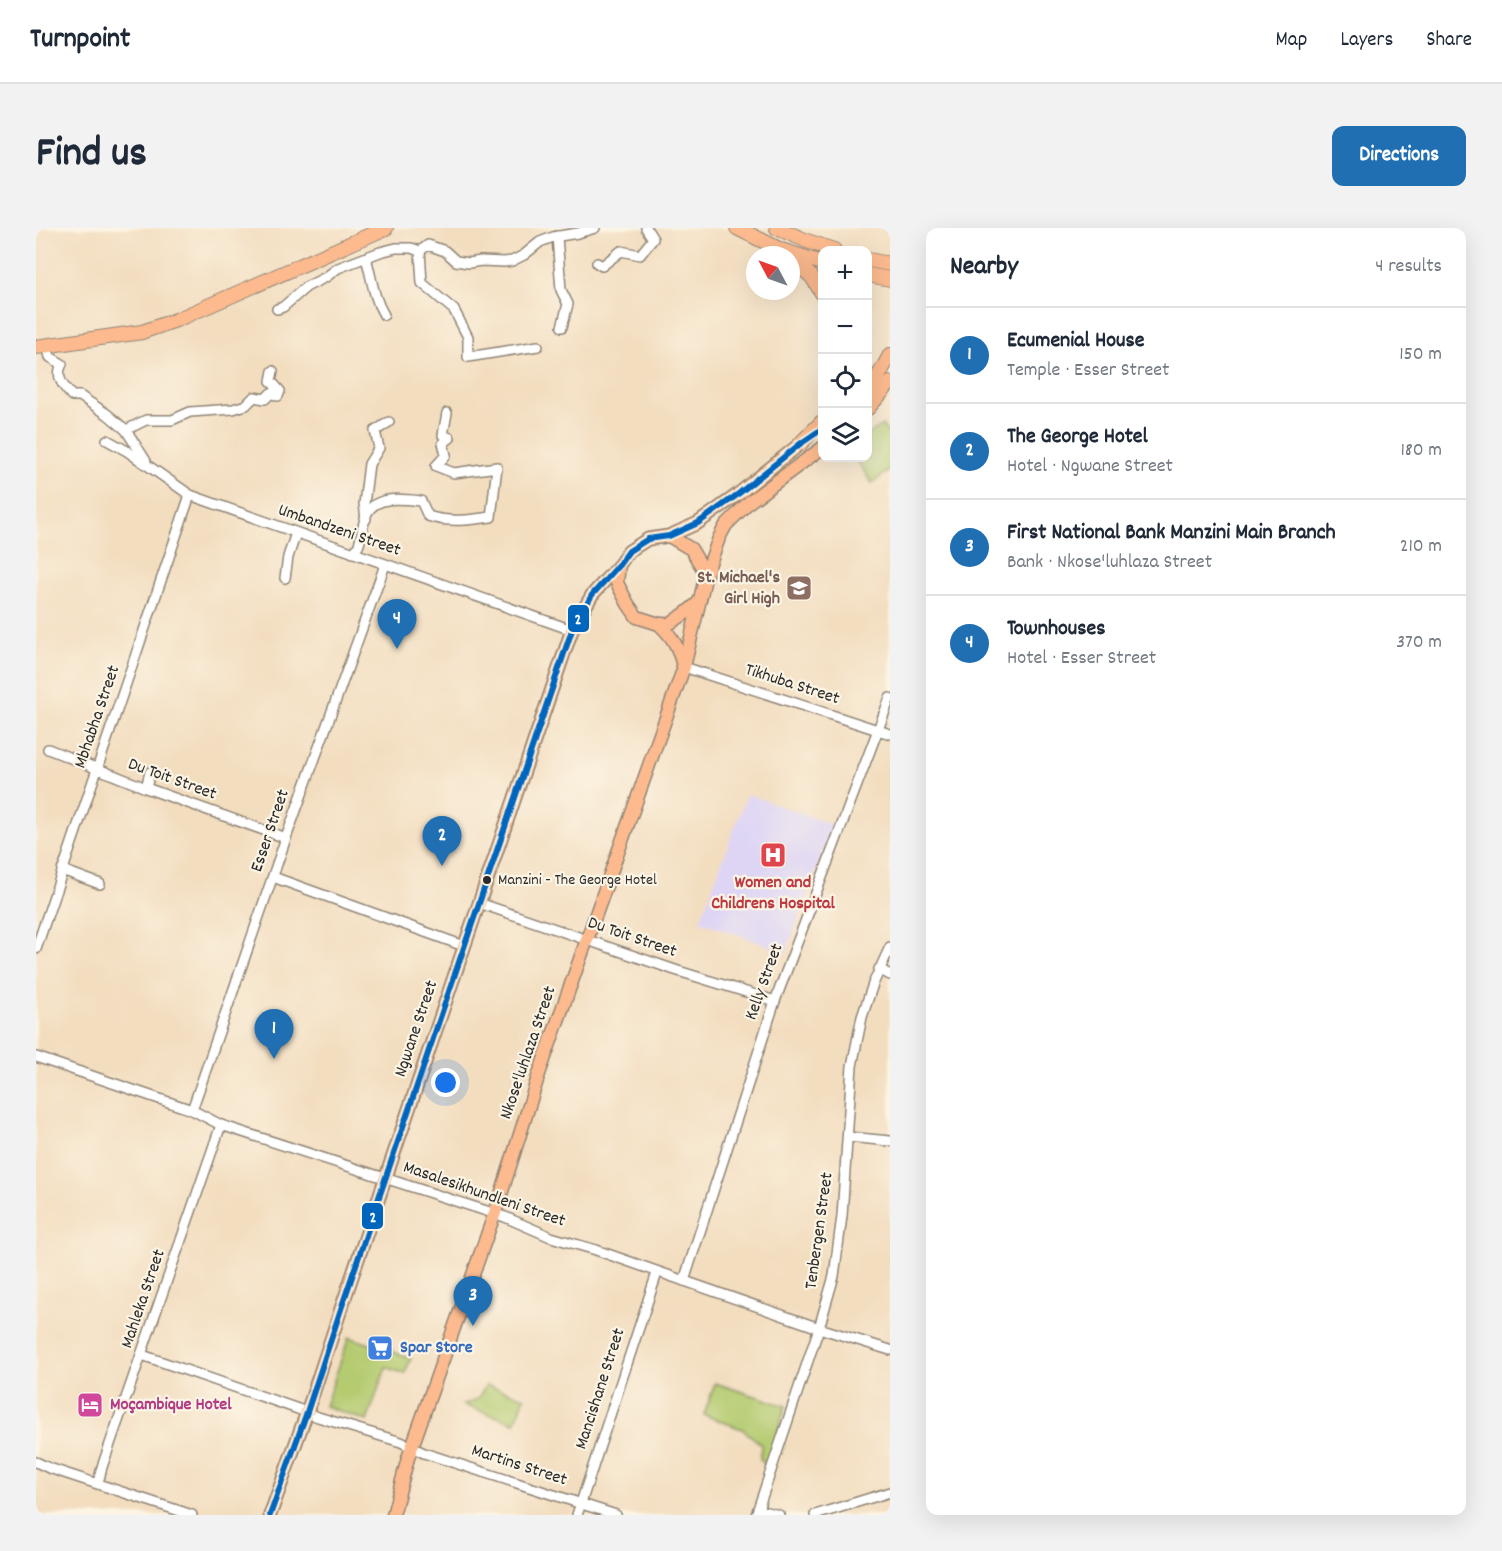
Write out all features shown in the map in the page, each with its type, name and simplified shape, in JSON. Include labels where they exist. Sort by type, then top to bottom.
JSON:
[{"type":"highway","points":[[40,344],[67,334],[139,326],[180,311],[372,228]]},
{"type":"highway","points":[[40,344],[142,332],[386,228]]},
{"type":"highway","points":[[737,228],[771,246]]},
{"type":"highway","points":[[777,228],[822,246]]},
{"type":"highway","points":[[800,258],[818,262]]},
{"type":"highway","points":[[872,261],[888,263]]},
{"type":"highway","points":[[800,266],[818,286]]},
{"type":"highway","points":[[872,276],[887,279]]},
{"type":"highway","points":[[872,384],[890,355]]},
{"type":"highway","points":[[872,402],[890,382]]},
{"type":"highway","points":[[872,411],[890,398]]},
{"type":"highway","points":[[800,444],[818,426]]},
{"type":"highway","points":[[800,444],[818,432]]},
{"type":"main road","points":[[800,444],[698,523],[669,536],[648,539],[628,551],[619,565],[617,583],[637,617],[659,624],[669,624],[699,602],[706,574],[726,525],[749,502],[818,450]]},
{"type":"main road","points":[[669,536],[690,549],[706,574]]},
{"type":"main road","name":"Ngwane Street","points":[[270,1515],[572,630],[592,595],[619,565]]},
{"type":"main road","name":"Nkose'luhlaza Street","points":[[393,1515],[408,1458],[498,1204],[539,1074],[684,667],[699,602]]},
{"type":"main road","points":[[659,624],[675,642],[684,667]]},
{"type":"street","points":[[420,251],[428,245],[445,252],[456,261],[469,263],[512,261],[540,242],[595,228]]},
{"type":"street","points":[[597,263],[602,266],[621,251],[640,255],[653,239],[646,228]]},
{"type":"street","points":[[557,236],[561,290],[568,304],[562,327]]},
{"type":"street","points":[[277,309],[283,307],[306,287],[338,268],[396,248],[411,248],[420,251]]},
{"type":"street","points":[[420,251],[423,283],[454,310],[468,337],[468,357],[538,346]]},
{"type":"street","points":[[366,258],[373,289],[384,315]]},
{"type":"street","points":[[40,344],[50,357],[62,364],[59,369],[61,384],[72,396],[80,396],[126,430],[149,467]]},
{"type":"street","points":[[126,430],[146,420],[172,420],[190,412],[233,409],[246,405],[254,397],[265,399],[271,393],[278,396],[282,390],[271,381],[273,371]]},
{"type":"street","points":[[352,553],[359,547],[367,513],[376,504],[387,500],[421,501],[428,516],[438,520],[473,520],[491,517],[497,467],[454,473],[436,466],[446,454],[443,443],[450,438],[443,435],[447,413]]},
{"type":"street","points":[[366,519],[364,504],[369,464],[379,448],[375,431],[389,422]]},
{"type":"street","name":"Umbandzeni Street","points":[[107,440],[190,495],[572,630]]},
{"type":"street","name":"Mbhabha Street","points":[[36,949],[190,495]]},
{"type":"street","points":[[285,579],[288,557],[297,534]]},
{"type":"street","name":"Esser Street","points":[[192,1110],[286,838],[385,565]]},
{"type":"street","name":"Tikhuba Street","points":[[684,667],[890,734]]},
{"type":"street","name":"Kelly Street","points":[[684,1281],[775,1001],[890,698]]},
{"type":"street","name":"Du Toit Street","points":[[48,749],[146,788],[286,838]]},
{"type":"street","points":[[146,788],[150,772]]},
{"type":"street","points":[[62,870],[100,884]]},
{"type":"street","points":[[273,877],[464,946]]},
{"type":"street","name":"Du Toit Street","points":[[479,903],[775,1001]]},
{"type":"street","name":"Tenbergen Street","points":[[757,1513],[819,1328],[834,1276],[842,1216],[854,1056],[862,1017],[879,969],[890,947]]},
{"type":"street","points":[[879,969],[890,975]]},
{"type":"street","name":"Masalesikhundleni Street","points":[[36,1057],[192,1110],[221,1125],[505,1217],[551,1237],[596,1250],[657,1273],[890,1350]]},
{"type":"street","name":"Mahleka Street","points":[[98,1484],[221,1125]]},
{"type":"street","points":[[848,1137],[890,1141]]},
{"type":"street","name":"Mancishane Street","points":[[577,1515],[657,1273]]},
{"type":"street","points":[[142,1354],[307,1412]]},
{"type":"street","name":"Martins Street","points":[[307,1412],[318,1418],[401,1442],[424,1453],[616,1515]]},
{"type":"street","points":[[36,1462],[192,1515]]},
{"type":"street","points":[[815,1515],[890,1492]]},
{"type":"street","points":[[757,1513],[779,1515]]},
{"type":"shaded area","name":"Women and Childrens Hospital","points":[[747,794],[833,825],[786,952],[700,921]]},
{"type":"green space","points":[[882,425],[890,436],[890,470],[872,483],[858,462],[872,462],[872,432]]},
{"type":"green space","points":[[349,1337],[411,1358],[405,1374],[386,1367],[367,1421],[325,1406]]},
{"type":"green space","points":[[715,1383],[786,1406],[766,1466],[760,1459],[761,1444],[742,1429],[704,1415]]},
{"type":"green space","points":[[486,1385],[525,1397],[515,1423],[463,1405],[478,1399]]},
{"type":"transit line","name":"2","points":[[270,1515],[572,630],[592,595],[629,551],[648,539],[669,536],[698,523],[818,432]]},
{"type":"place","name":"St. Michael's Girl High","points":[[799,588]]},
{"type":"place","name":"Townhouses","points":[[397,649]]},
{"type":"place","name":"Women and Childrens Hospital","points":[[773,855]]},
{"type":"place","name":"The George Hotel","points":[[442,866]]},
{"type":"place","name":"Manzini - The George Hotel","points":[[487,880]]},
{"type":"place","name":"Ecumenial House","points":[[274,1059]]},
{"type":"place","name":"First National Bank Manzini Main Branch","points":[[473,1326]]},
{"type":"place","name":"Spar Store","points":[[380,1348]]},
{"type":"place","name":"Moçambique Hotel","points":[[90,1405]]}]
